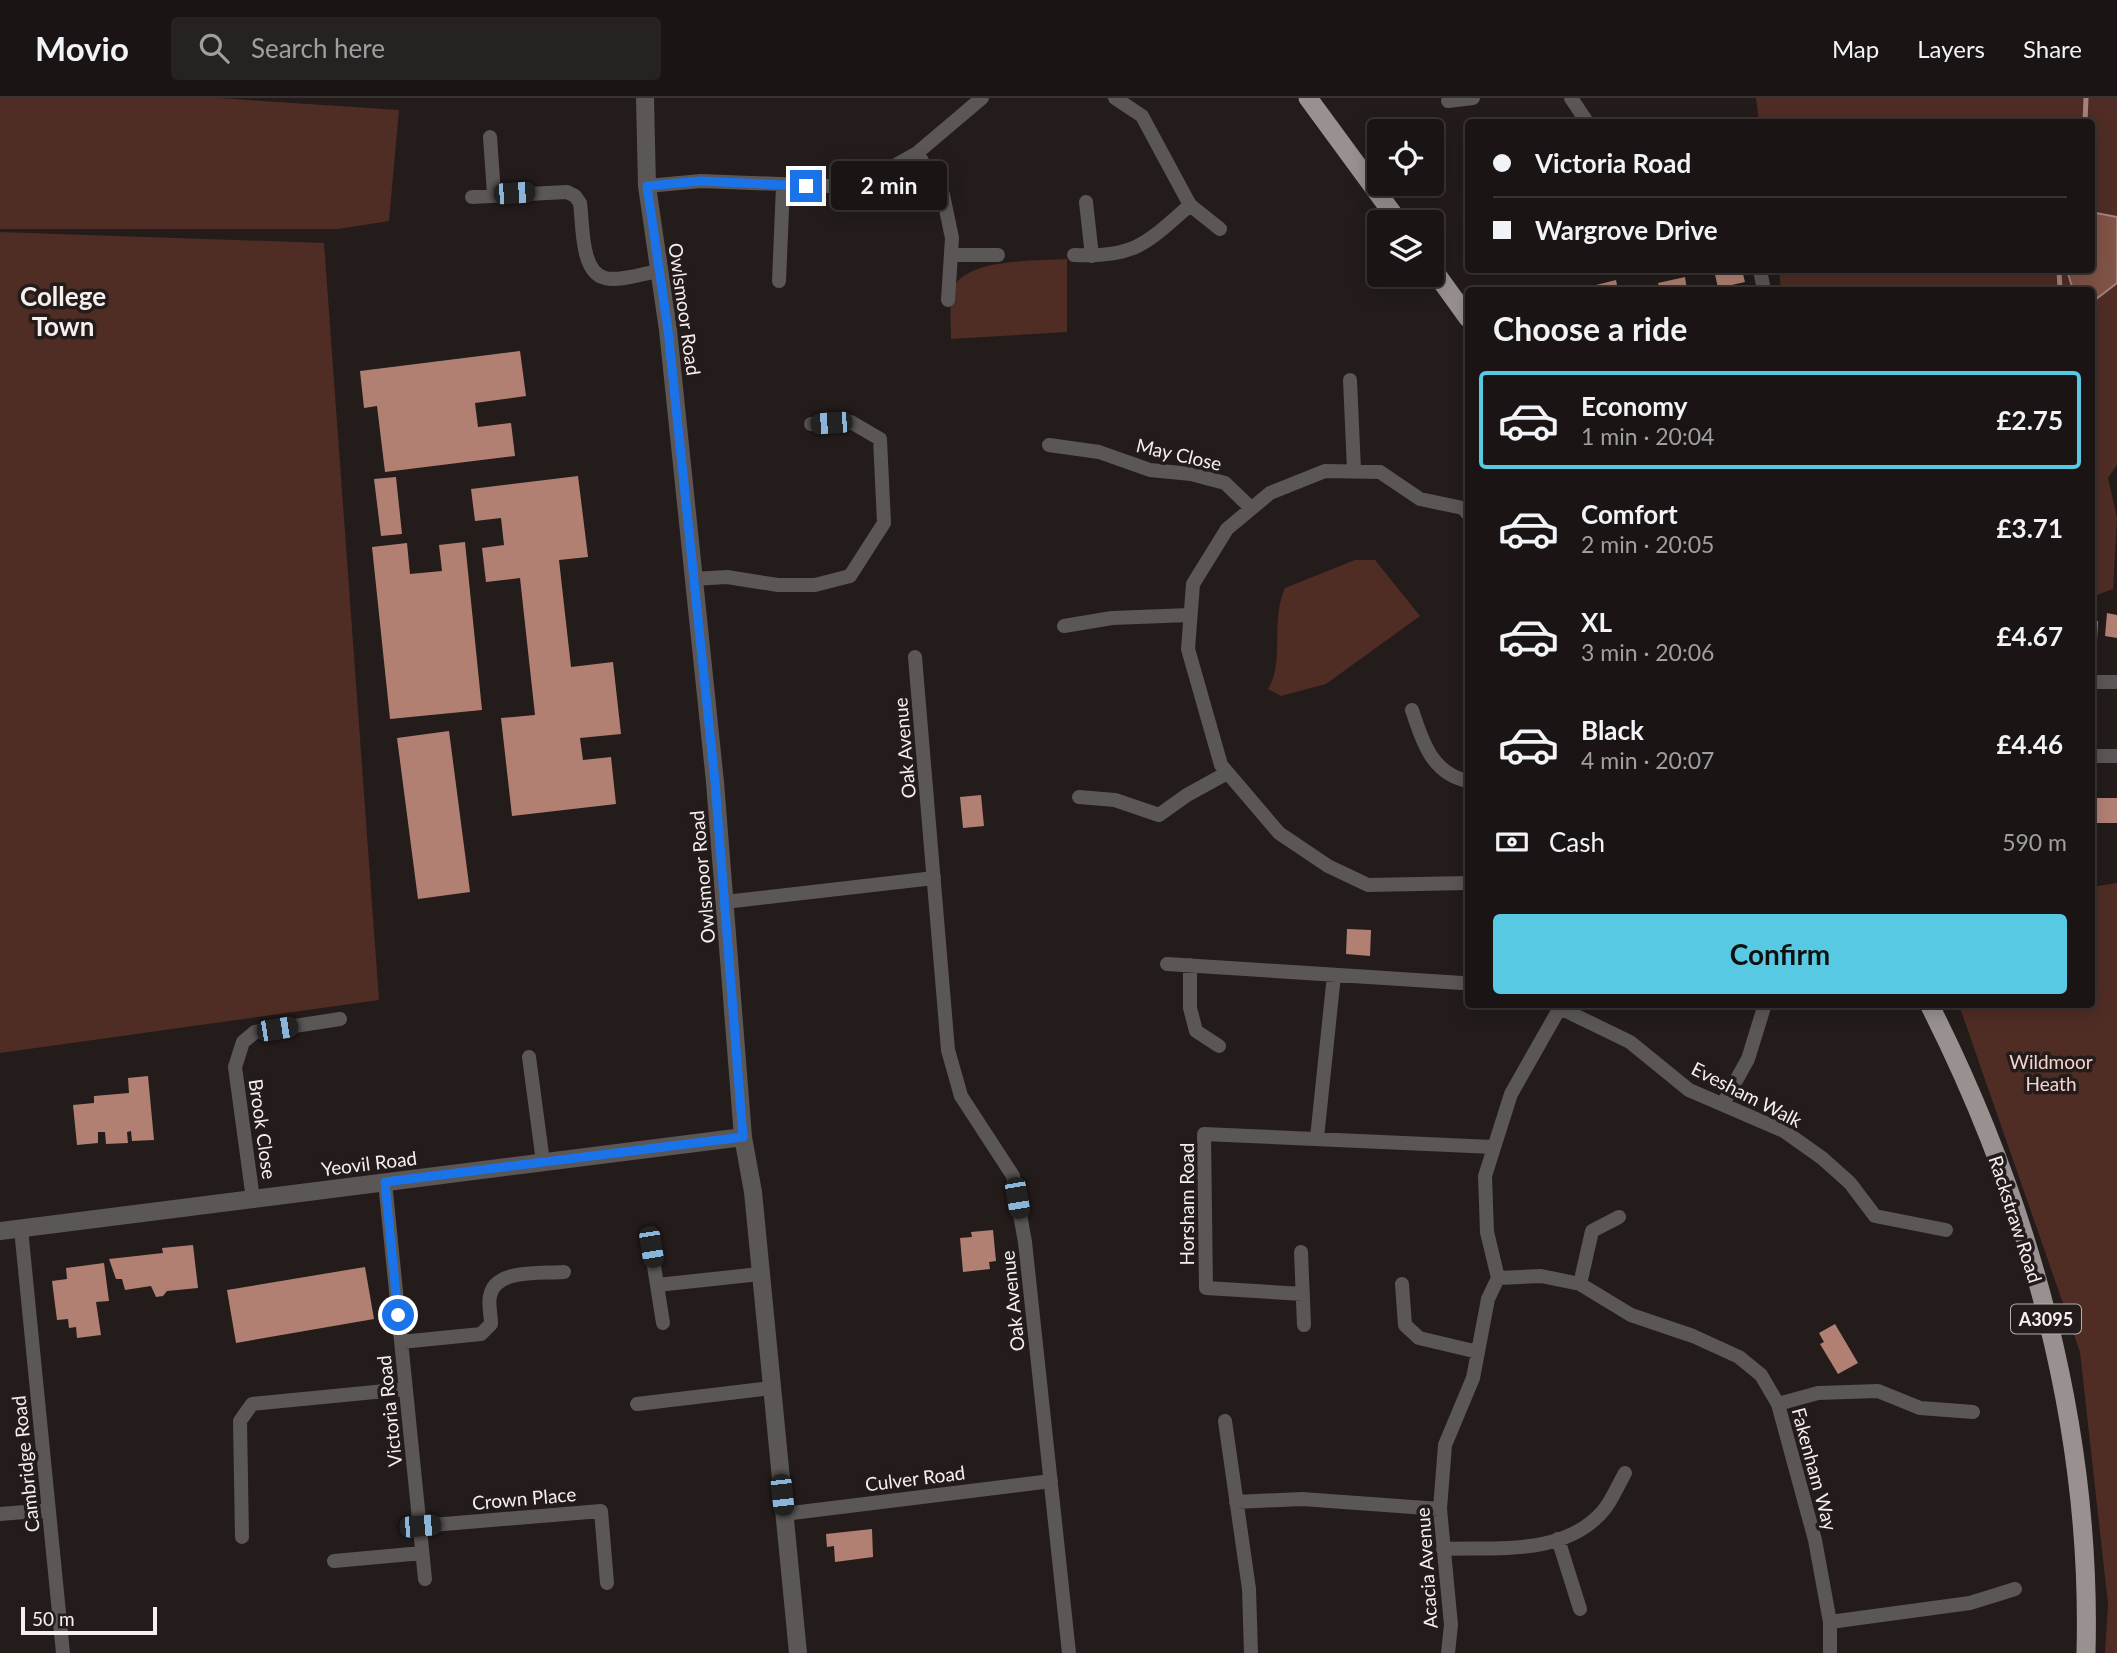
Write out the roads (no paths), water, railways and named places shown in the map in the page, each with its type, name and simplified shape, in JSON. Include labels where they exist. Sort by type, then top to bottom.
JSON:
[{"type":"main road","points":[[1308,98],[1390,210]]},
{"type":"main road","points":[[1444,285],[1465,314]]},
{"type":"main road","name":"Rackstraw Road","points":[[1931,1008],[1992,1142],[2024,1232],[2046,1318],[2075,1465],[2082,1538],[2086,1653]]},
{"type":"street","name":"Owlsmoor Road","points":[[645,98],[647,186],[668,330],[724,902],[743,1137],[753,1192],[798,1653]]},
{"type":"street","points":[[647,186],[701,181],[830,186],[878,175],[916,153],[982,98]]},
{"type":"street","points":[[1115,98],[1142,116],[1190,205],[1220,229]]},
{"type":"street","points":[[1448,101],[1473,98]]},
{"type":"street","points":[[1571,98],[1585,119]]},
{"type":"street","points":[[490,137],[494,194]]},
{"type":"street","points":[[916,153],[943,195],[953,255],[948,300]]},
{"type":"street","points":[[779,281],[783,186]]},
{"type":"street","points":[[472,197],[555,191],[575,196],[580,203],[588,261],[599,275],[607,279],[659,271]]},
{"type":"street","points":[[1086,202],[1092,256]]},
{"type":"street","points":[[1074,255],[1092,256],[1120,252],[1146,244],[1190,205]]},
{"type":"street","points":[[953,255],[998,255]]},
{"type":"street","points":[[1350,380],[1354,470]]},
{"type":"street","points":[[692,579],[727,577],[778,584],[815,585],[850,576],[884,523],[880,439],[851,422],[811,424]]},
{"type":"street","name":"May Close","points":[[1049,445],[1100,452],[1150,470],[1191,474],[1226,484],[1251,508]]},
{"type":"street","points":[[1465,510],[1420,499],[1380,472],[1325,471],[1270,492],[1227,529],[1194,584],[1189,615],[1188,649],[1221,765],[1279,833],[1328,866],[1368,885],[1465,883]]},
{"type":"street","points":[[1064,626],[1112,618],[1189,615]]},
{"type":"street","name":"Oak Avenue","points":[[915,657],[948,1049],[961,1097],[1013,1176],[1025,1242],[1069,1653]]},
{"type":"street","points":[[2095,682],[2117,682]]},
{"type":"street","points":[[1412,710],[1423,744],[1437,766],[1465,780]]},
{"type":"street","points":[[2095,756],[2117,757]]},
{"type":"street","points":[[1079,797],[1115,800],[1159,815],[1187,795],[1227,773]]},
{"type":"street","points":[[724,902],[934,878]]},
{"type":"street","points":[[1167,964],[1462,983]]},
{"type":"street","points":[[1190,965],[1190,1008],[1196,1031],[1219,1046]]},
{"type":"street","points":[[1317,1138],[1334,975]]},
{"type":"street","points":[[1498,1278],[1485,1208],[1485,1176],[1511,1094],[1560,1008]]},
{"type":"street","name":"Evesham Walk","points":[[1565,1008],[1630,1042],[1689,1090],[1784,1131],[1822,1158],[1850,1183],[1875,1216],[1946,1230]]},
{"type":"street","points":[[1723,1104],[1748,1059],[1764,1008]]},
{"type":"street","name":"Brook Close","points":[[253,1199],[235,1067],[243,1042],[255,1032],[340,1019]]},
{"type":"street","points":[[529,1057],[543,1163]]},
{"type":"street","name":"Horsham Road","points":[[1303,1294],[1206,1288],[1204,1134],[1493,1147]]},
{"type":"street","name":"Yeovil Road","points":[[0,1231],[743,1137]]},
{"type":"street","name":"Victoria Road","points":[[385,1182],[425,1579]]},
{"type":"street","points":[[1580,1284],[1592,1231],[1619,1217]]},
{"type":"street","name":"Cambridge Road","points":[[21,1228],[63,1653]]},
{"type":"street","points":[[651,1247],[663,1323]]},
{"type":"street","points":[[1301,1252],[1304,1325]]},
{"type":"street","points":[[401,1342],[481,1334],[491,1324],[490,1296],[495,1283],[506,1277],[564,1272]]},
{"type":"street","points":[[657,1285],[760,1274]]},
{"type":"street","name":"Fakenham Way","points":[[1498,1278],[1541,1276],[1580,1284],[1631,1315],[1693,1336],[1739,1357],[1761,1375],[1778,1404],[1815,1540],[1830,1622],[1830,1653]]},
{"type":"street","name":"Acacia Avenue","points":[[1448,1653],[1451,1625],[1440,1509],[1445,1445],[1473,1378],[1488,1300],[1498,1278]]},
{"type":"street","points":[[1402,1284],[1405,1325],[1419,1338],[1478,1352]]},
{"type":"street","points":[[637,1404],[771,1388]]},
{"type":"street","points":[[242,1537],[240,1421],[252,1404],[406,1389]]},
{"type":"street","points":[[1778,1404],[1818,1392],[1878,1391],[1920,1408],[1973,1412]]},
{"type":"street","points":[[1225,1421],[1249,1589],[1251,1653]]},
{"type":"street","points":[[1443,1549],[1542,1546],[1580,1532],[1604,1510],[1625,1473]]},
{"type":"street","name":"Culver Road","points":[[784,1514],[1051,1481]]},
{"type":"street","points":[[1236,1502],[1302,1499],[1440,1509]]},
{"type":"street","points":[[0,1514],[49,1510]]},
{"type":"street","name":"Crown Place","points":[[420,1526],[601,1511],[607,1583]]},
{"type":"street","points":[[1559,1539],[1580,1609]]},
{"type":"street","points":[[334,1561],[422,1553]]},
{"type":"street","points":[[1830,1622],[1958,1605],[2015,1589]]},
{"type":"waterway","points":[[2085,119],[2086,98]]},
{"type":"waterway","points":[[2059,273],[2060,287]]},
{"type":"district","name":"College Town","points":[[63,311]]},
{"type":"park label","name":"Wildmoor Heath","points":[[2051,1072]]}]
